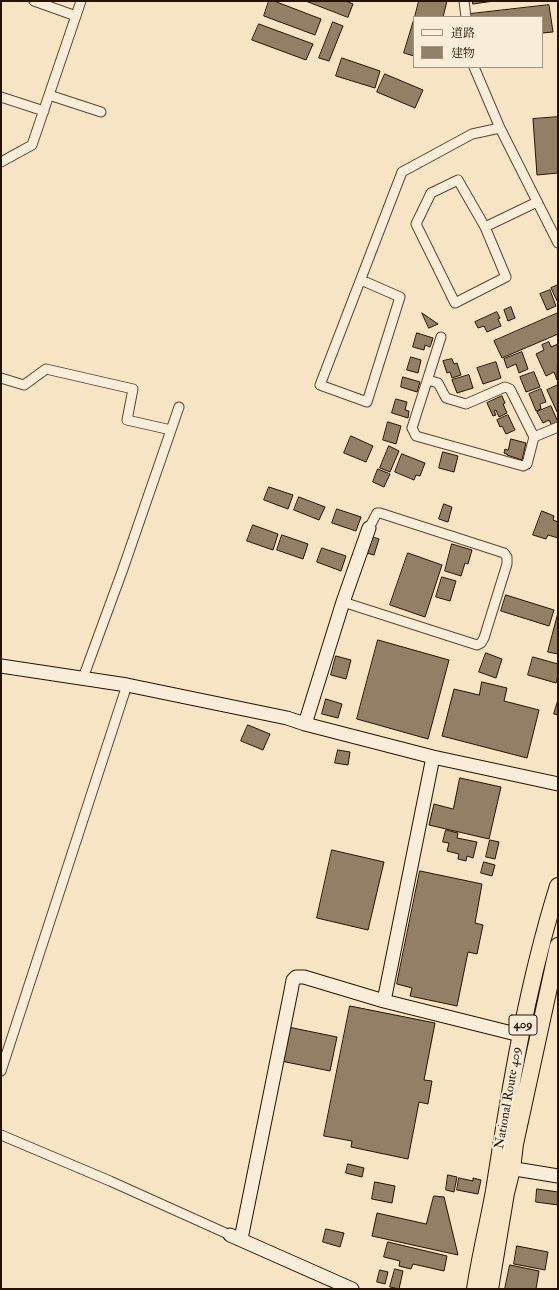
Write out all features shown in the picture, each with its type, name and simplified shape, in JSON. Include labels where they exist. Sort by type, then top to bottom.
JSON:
[{"type":"highway","name":"National Route 409","points":[[490,1289],[506,1193],[505,1167],[520,1035],[545,928],[558,886]]},
{"type":"highway","name":"National Route 409","points":[[475,1289],[494,1190],[515,1144],[557,954]]},
{"type":"street","points":[[34,1],[76,16]]},
{"type":"street","points":[[1,162],[32,145],[81,1]]},
{"type":"street","points":[[464,1],[466,16]]},
{"type":"street","points":[[474,68],[500,128],[558,242]]},
{"type":"street","points":[[49,95],[101,112]]},
{"type":"street","points":[[1,97],[44,111]]},
{"type":"street","points":[[361,280],[400,297],[367,402],[320,385],[402,172],[472,134],[500,128]]},
{"type":"street","points":[[458,180],[484,227],[506,277],[455,303],[416,224],[430,193],[458,180]]},
{"type":"street","points":[[484,227],[537,202]]},
{"type":"street","points":[[428,380],[438,383],[446,398],[466,404],[505,387],[510,388],[534,437],[527,464],[523,466],[416,436],[412,428],[441,337]]},
{"type":"street","points":[[1,378],[24,385],[46,369],[133,389],[127,420],[171,430]]},
{"type":"street","points":[[83,678],[123,569],[179,407]]},
{"type":"street","points":[[534,437],[558,427]]},
{"type":"street","points":[[305,724],[343,602],[369,528],[377,513],[504,553],[507,556],[507,564],[484,638],[481,643],[477,645],[343,602]]},
{"type":"street","points":[[1,666],[127,685],[288,718],[305,724],[433,757],[558,784]]},
{"type":"street","points":[[1,1070],[127,685]]},
{"type":"street","points":[[384,1001],[433,757]]},
{"type":"street","points":[[235,1237],[242,1234],[293,980],[296,977],[304,977],[384,1001],[520,1035]]},
{"type":"street","points":[[1,1135],[96,1175],[352,1289]]},
{"type":"street","points":[[505,1167],[558,1176]]},
{"type":"building","points":[[269,1],[274,1],[321,19],[315,35],[264,16]]},
{"type":"building","points":[[306,1],[346,1],[353,4],[348,17]]},
{"type":"building","points":[[419,1],[447,1],[443,16],[415,16]]},
{"type":"building","points":[[473,1],[494,1],[473,4]]},
{"type":"building","points":[[549,5],[553,32],[543,33],[543,16],[471,16],[470,14]]},
{"type":"building","points":[[333,22],[343,26],[329,61],[319,58]]},
{"type":"building","points":[[413,22],[413,56],[404,53]]},
{"type":"building","points":[[259,24],[313,44],[306,60],[252,40]]},
{"type":"building","points":[[342,58],[380,71],[375,88],[336,76]]},
{"type":"building","points":[[385,74],[423,90],[415,108],[377,92]]},
{"type":"building","points":[[558,117],[558,173],[537,175],[533,119]]},
{"type":"building","points":[[558,285],[558,303],[551,288]]},
{"type":"building","points":[[550,290],[556,306],[547,310],[540,294]]},
{"type":"building","points":[[511,307],[515,318],[508,321],[504,310]]},
{"type":"building","points":[[497,312],[500,318],[498,319],[501,326],[487,332],[484,326],[478,328],[475,322]]},
{"type":"building","points":[[422,313],[438,324],[429,328]]},
{"type":"building","points":[[558,313],[558,334],[502,358],[494,341]]},
{"type":"building","points":[[417,333],[433,338],[430,347],[425,345],[424,350],[413,347]]},
{"type":"building","points":[[549,342],[551,347],[558,344],[557,380],[554,372],[546,376],[536,354],[544,350],[542,345]]},
{"type":"building","points":[[522,352],[528,369],[519,373],[516,364],[507,368],[504,359]]},
{"type":"building","points":[[411,357],[421,360],[418,373],[407,370]]},
{"type":"building","points":[[452,359],[454,364],[457,363],[461,375],[452,378],[450,372],[447,373],[443,361]]},
{"type":"building","points":[[496,362],[501,378],[483,384],[477,368]]},
{"type":"building","points":[[534,372],[540,387],[526,392],[520,377]]},
{"type":"building","points":[[469,375],[473,388],[457,393],[452,380]]},
{"type":"building","points":[[403,377],[420,382],[417,392],[401,387]]},
{"type":"building","points":[[558,385],[558,414],[547,390]]},
{"type":"building","points":[[541,389],[546,402],[540,404],[541,409],[536,411],[529,394]]},
{"type":"building","points":[[502,396],[505,403],[503,404],[507,413],[499,417],[496,410],[494,411],[496,415],[493,416],[487,403]]},
{"type":"building","points":[[396,399],[407,402],[405,410],[409,411],[408,418],[392,413]]},
{"type":"building","points":[[551,406],[558,422],[552,426],[549,420],[543,423],[537,412]]},
{"type":"building","points":[[508,415],[515,430],[506,434],[502,426],[500,427],[497,420]]},
{"type":"building","points":[[388,422],[401,426],[396,444],[383,440]]},
{"type":"building","points":[[351,436],[373,446],[366,462],[344,453]]},
{"type":"building","points":[[511,439],[526,443],[522,460],[504,453],[505,449],[508,450]]},
{"type":"building","points":[[389,446],[399,451],[390,472],[380,468]]},
{"type":"building","points":[[443,452],[458,456],[454,472],[439,468]]},
{"type":"building","points":[[402,454],[425,463],[420,476],[416,475],[414,480],[395,472]]},
{"type":"building","points":[[378,469],[390,474],[384,487],[373,482]]},
{"type":"building","points":[[269,487],[293,495],[288,509],[264,500]]},
{"type":"building","points":[[299,497],[325,507],[319,520],[294,510]]},
{"type":"building","points":[[444,504],[452,507],[448,522],[439,519]]},
{"type":"building","points":[[337,509],[361,517],[356,531],[332,523]]},
{"type":"building","points":[[542,511],[554,516],[553,520],[558,522],[558,538],[548,535],[546,539],[533,535]]},
{"type":"building","points":[[253,525],[278,534],[273,550],[247,541]]},
{"type":"building","points":[[282,535],[308,544],[303,559],[277,550]]},
{"type":"building","points":[[373,537],[379,539],[374,555],[367,553]]},
{"type":"building","points":[[452,544],[472,550],[468,564],[465,563],[461,576],[445,571]]},
{"type":"building","points":[[322,548],[346,556],[341,571],[317,562]]},
{"type":"building","points":[[408,553],[442,565],[425,617],[390,605]]},
{"type":"building","points":[[442,577],[456,581],[450,601],[436,597]]},
{"type":"building","points":[[506,595],[554,610],[549,626],[501,611]]},
{"type":"building","points":[[558,613],[558,654],[548,652]]},
{"type":"building","points":[[378,640],[449,660],[428,739],[357,719]]},
{"type":"building","points":[[486,653],[502,659],[496,678],[479,672]]},
{"type":"building","points":[[336,656],[351,660],[346,679],[331,675]]},
{"type":"building","points":[[533,657],[558,664],[558,676],[556,683],[528,675]]},
{"type":"building","points":[[482,682],[507,688],[504,701],[539,710],[527,758],[442,736],[454,689],[479,695]]},
{"type":"building","points":[[326,699],[342,704],[338,718],[322,714]]},
{"type":"building","points":[[558,700],[558,715],[554,714]]},
{"type":"building","points":[[248,725],[270,734],[263,750],[241,741]]},
{"type":"building","points":[[338,750],[350,752],[348,765],[335,763]]},
{"type":"building","points":[[460,778],[501,787],[489,839],[429,825],[434,804],[453,809]]},
{"type":"building","points":[[446,830],[458,833],[457,838],[477,842],[473,858],[467,856],[466,861],[458,859],[459,854],[447,851],[449,843],[443,842]]},
{"type":"building","points":[[490,840],[499,842],[495,859],[486,857]]},
{"type":"building","points":[[332,850],[384,862],[368,930],[317,918]]},
{"type":"building","points":[[484,862],[495,865],[492,876],[481,873]]},
{"type":"building","points":[[420,871],[482,884],[475,923],[483,925],[477,954],[468,952],[457,1006],[410,996],[412,988],[397,984]]},
{"type":"building","points":[[350,1006],[435,1023],[424,1080],[432,1081],[428,1104],[419,1102],[408,1159],[351,1147],[352,1141],[324,1136]]},
{"type":"building","points":[[288,1027],[337,1037],[330,1071],[281,1061]]},
{"type":"building","points":[[348,1164],[364,1168],[362,1177],[346,1173]]},
{"type":"building","points":[[448,1175],[457,1177],[454,1192],[446,1190]]},
{"type":"building","points":[[459,1178],[473,1181],[473,1178],[481,1180],[478,1194],[457,1190]]},
{"type":"building","points":[[375,1182],[395,1186],[392,1203],[372,1199]]},
{"type":"building","points":[[537,1189],[558,1192],[558,1205],[536,1202]]},
{"type":"building","points":[[434,1196],[444,1197],[458,1255],[372,1236],[377,1213],[426,1224]]},
{"type":"building","points":[[326,1229],[344,1233],[340,1247],[323,1242]]},
{"type":"building","points":[[388,1242],[447,1256],[444,1271],[413,1264],[411,1269],[399,1266],[400,1261],[384,1257]]},
{"type":"building","points":[[517,1246],[548,1252],[545,1270],[514,1264]]},
{"type":"building","points":[[510,1265],[539,1271],[536,1289],[505,1289]]},
{"type":"building","points":[[395,1269],[403,1271],[399,1289],[390,1287]]},
{"type":"building","points":[[380,1270],[388,1272],[385,1284],[377,1282]]}]
